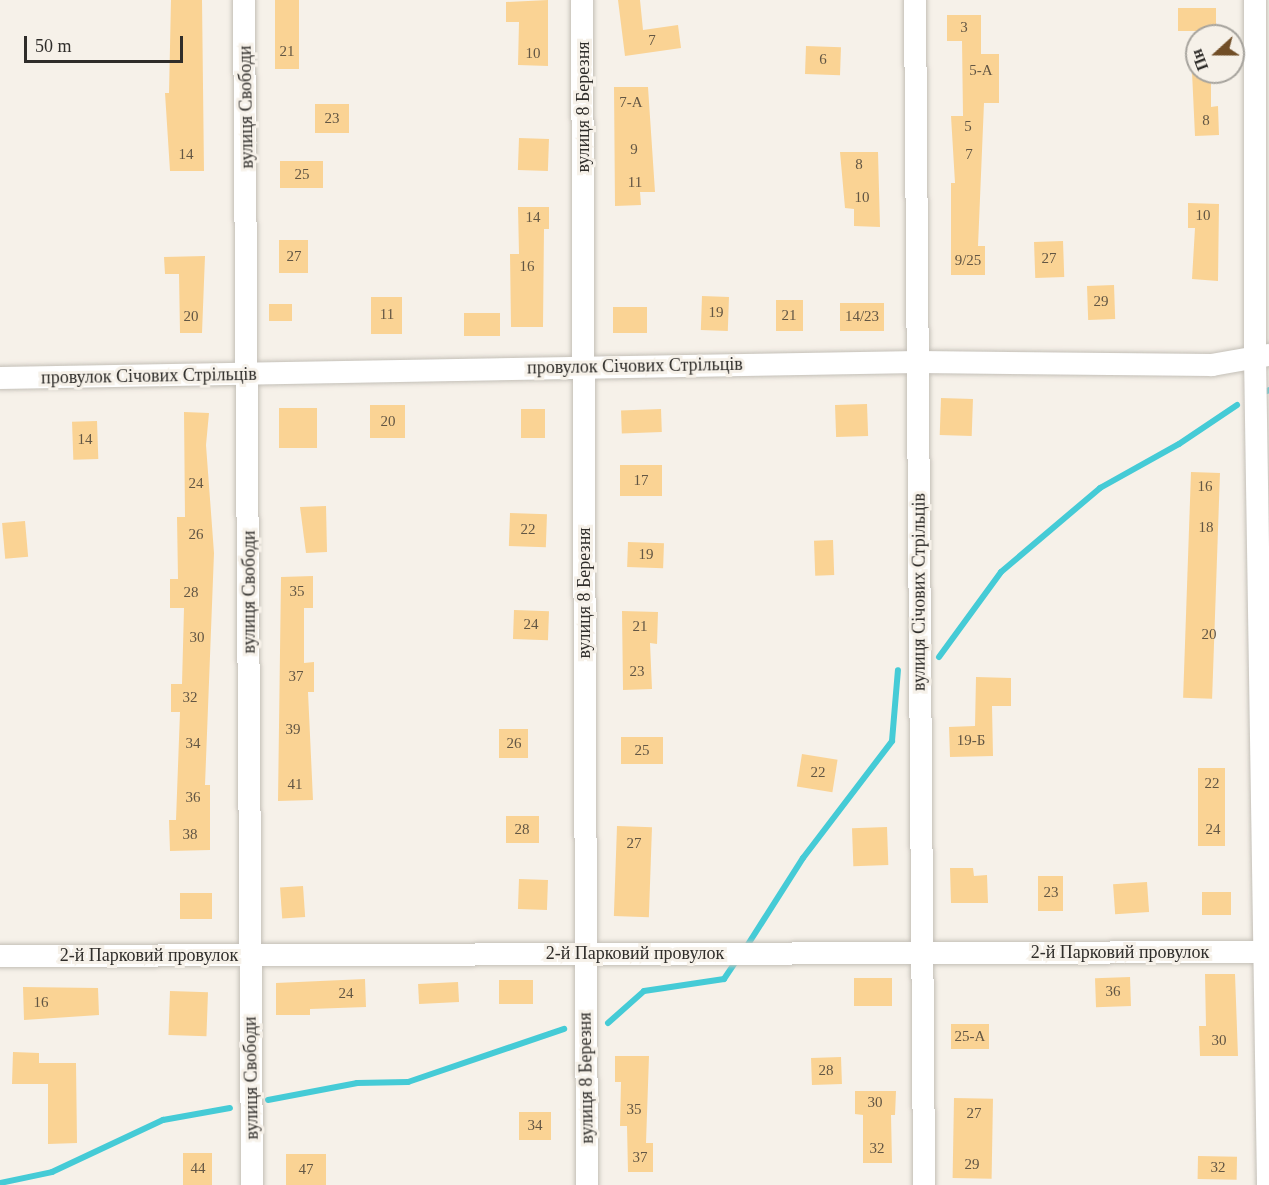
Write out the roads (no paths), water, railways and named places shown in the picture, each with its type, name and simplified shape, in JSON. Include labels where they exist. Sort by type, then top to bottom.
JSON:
[{"type":"street","name":"вулиця Свободи","points":[[244,0],[249,375],[252,1185]]},
{"type":"street","name":"вулиця 8 Березня","points":[[582,0],[584,953],[587,1185]]},
{"type":"street","name":"вулиця Січових Стрільців","points":[[915,0],[924,1185]]},
{"type":"street","points":[[1255,0],[1262,355],[1268,1185]]},
{"type":"street","name":"провулок Січових Стрільців","points":[[0,378],[918,362],[1212,365],[1262,355]]},
{"type":"street","name":"2-й Парковий провулок","points":[[0,956],[922,951],[1267,952]]},
{"type":"waterway","points":[[939,657],[1001,572],[1100,488],[1179,444],[1237,405]]},
{"type":"waterway","points":[[745,949],[803,858],[892,741],[898,670]]},
{"type":"waterway","points":[[608,1023],[644,991],[724,979],[737,960]]},
{"type":"waterway","points":[[268,1100],[357,1083],[408,1082],[564,1029]]},
{"type":"waterway","points":[[0,1183],[52,1172],[163,1120],[230,1108]]}]
